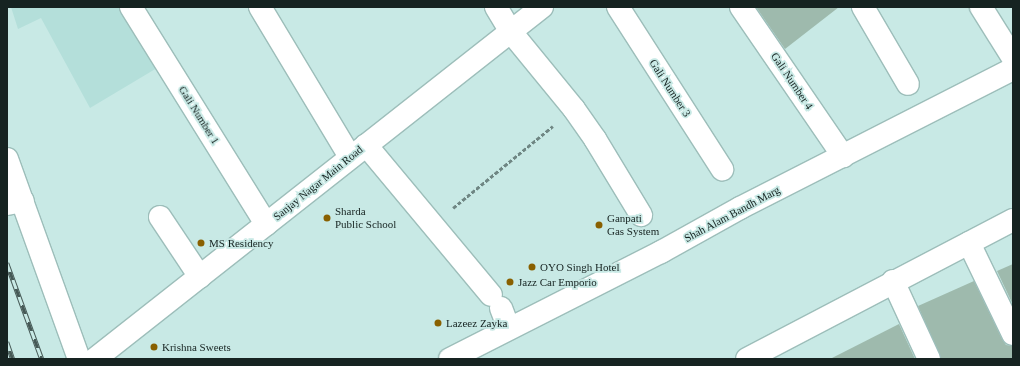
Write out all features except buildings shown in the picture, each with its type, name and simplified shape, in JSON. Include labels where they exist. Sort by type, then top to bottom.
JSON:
[{"type":"street","name":"Gali Number 1","points":[[131,7],[266,224]]},
{"type":"street","points":[[260,7],[358,151],[432,224],[496,301],[509,329]]},
{"type":"street","points":[[496,7],[510,32],[574,109],[595,139],[640,215]]},
{"type":"street","name":"Sanjay Nagar Main Road","points":[[107,355],[266,224],[542,7]]},
{"type":"street","name":"Gali Number 3","points":[[618,7],[722,169]]},
{"type":"street","name":"Gali Number 4","points":[[741,7],[842,156]]},
{"type":"street","points":[[863,7],[908,84]]},
{"type":"street","points":[[981,7],[1013,58]]},
{"type":"street","name":"Shah Alam Bandh Marg","points":[[450,359],[661,252],[740,208],[1013,69]]},
{"type":"street","points":[[7,159],[15,203],[79,359]]},
{"type":"street","points":[[160,217],[200,277]]},
{"type":"street","points":[[747,359],[893,281],[1013,220]]},
{"type":"street","points":[[969,243],[1013,334]]},
{"type":"street","points":[[893,281],[929,359]]},
{"type":"path","points":[[432,224],[574,109]]},
{"type":"shaded area","points":[[11,7],[124,7],[162,65],[90,108],[41,18],[18,29]]},
{"type":"railway","points":[[7,263],[42,359]]},
{"type":"railway","points":[[7,342],[13,359]]},
{"type":"place","name":"Sharda Public School","points":[[327,218]]},
{"type":"place","name":"Ganpati Gas System","points":[[599,225]]},
{"type":"place","name":"MS Residency","points":[[201,243]]},
{"type":"place","name":"OYO Singh Hotel","points":[[532,267]]},
{"type":"place","name":"Jazz Car Emporio","points":[[510,282]]},
{"type":"place","name":"Lazeez Zayka","points":[[438,323]]},
{"type":"place","name":"Krishna Sweets","points":[[154,347]]}]
